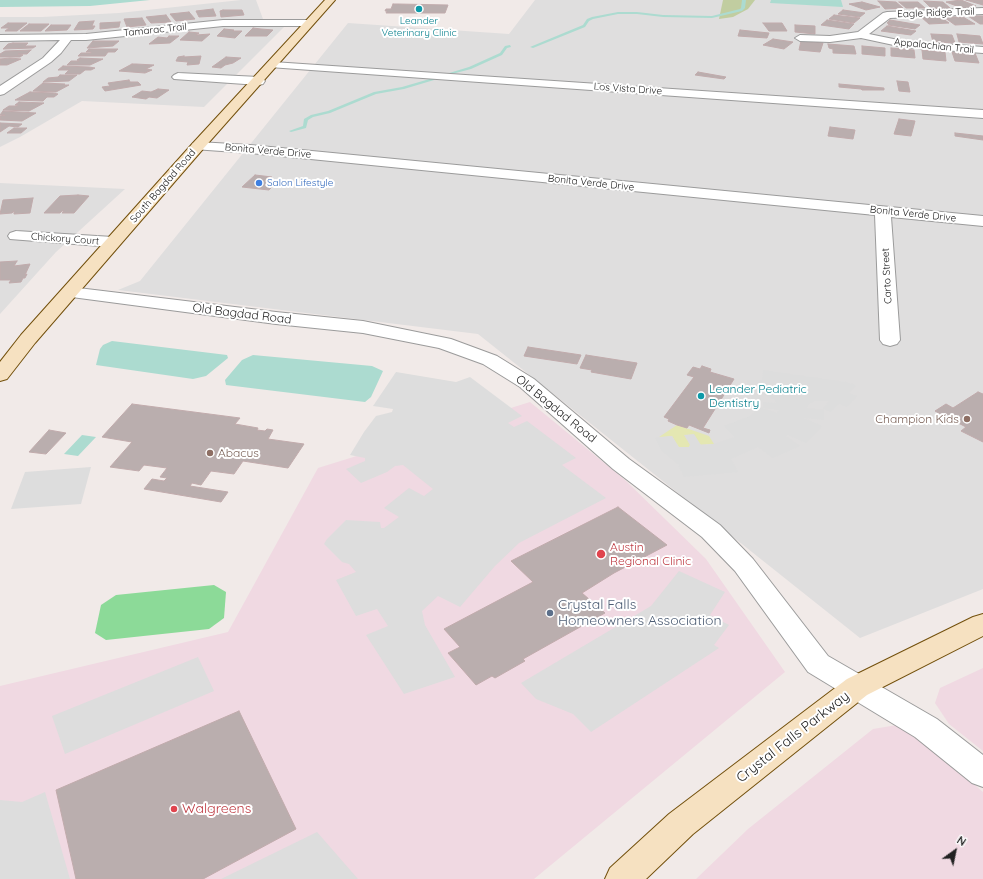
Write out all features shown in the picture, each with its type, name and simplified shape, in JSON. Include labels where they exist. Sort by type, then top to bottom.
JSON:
[{"type":"main road","name":"South Bagdad Road","points":[[0,375],[28,339],[113,242],[198,146],[259,81],[330,0]]},
{"type":"main road","name":"Crystal Falls Parkway","points":[[622,879],[681,824],[857,688],[983,624]]},
{"type":"street","name":"Eagle Ridge Trail","points":[[861,35],[887,15],[983,11]]},
{"type":"street","name":"Tamarac Trail","points":[[0,38],[68,38],[223,23],[310,23]]},
{"type":"street","points":[[800,38],[830,39],[861,35]]},
{"type":"street","name":"Appalachian Trail","points":[[861,35],[903,44],[983,50]]},
{"type":"street","points":[[0,91],[47,60],[68,38]]},
{"type":"street","name":"Los Vista Drive","points":[[273,65],[983,114]]},
{"type":"street","points":[[178,77],[259,81]]},
{"type":"street","name":"Bonita Verde Drive","points":[[198,146],[250,149],[983,222]]},
{"type":"street","name":"Carto Street","points":[[883,211],[890,340]]},
{"type":"street","name":"Chickory Court","points":[[16,236],[113,242]]},
{"type":"street","name":"Old Bagdad Road","points":[[70,292],[276,318],[363,327],[444,343],[490,360],[527,383],[621,464],[711,531],[744,565],[818,664],[926,728],[983,773]]},
{"type":"shaded area","points":[[0,0],[150,0],[90,6],[0,7]]},
{"type":"shaded area","points":[[241,0],[256,0],[263,19],[291,20],[204,107],[82,101],[0,147],[0,17],[42,17],[119,13]]},
{"type":"shaded area","points":[[535,0],[983,0],[983,589],[860,638],[478,334],[118,290],[140,281],[348,23],[509,34]]},
{"type":"shaded area","points":[[723,0],[755,0],[748,9],[733,17],[719,19]]},
{"type":"shaded area","points":[[771,0],[841,0],[843,7],[770,3]]},
{"type":"shaded area","points":[[0,183],[125,189],[56,252],[0,314]]},
{"type":"shaded area","points":[[112,341],[227,355],[228,358],[206,376],[193,379],[96,365],[100,349],[103,345]]},
{"type":"shaded area","points":[[253,355],[372,366],[383,371],[371,397],[365,402],[226,385],[225,380],[242,360]]},
{"type":"shaded area","points":[[763,370],[846,382],[856,385],[849,393],[857,396],[847,407],[839,404],[831,412],[823,409],[829,401],[815,401],[809,404],[807,408],[824,410],[824,420],[804,418],[822,426],[806,443],[788,435],[786,436],[800,446],[773,458],[758,447],[731,459],[738,472],[684,477],[678,464],[661,450],[655,438],[672,436],[678,447],[689,447],[690,445],[684,435],[694,434],[701,445],[714,444],[735,437],[724,426],[750,416],[760,407],[777,413],[779,410],[763,408],[763,402],[776,403],[774,399],[762,394],[760,395],[761,402],[751,400],[752,392],[747,391],[747,380],[762,380]]},
{"type":"shaded area","points":[[396,372],[456,382],[470,377],[522,416],[508,423],[514,427],[527,421],[576,458],[562,465],[606,498],[519,543],[495,566],[460,607],[438,596],[422,611],[425,625],[455,677],[404,694],[366,635],[388,626],[377,609],[356,616],[336,580],[356,572],[349,564],[342,562],[324,544],[346,520],[380,522],[381,528],[384,528],[399,517],[384,508],[409,488],[424,496],[433,489],[403,465],[395,466],[387,472],[361,483],[346,469],[365,461],[365,458],[350,455],[376,416],[392,412],[393,409],[373,406]]},
{"type":"shaded area","points":[[530,402],[625,480],[706,559],[785,672],[534,879],[0,879],[0,686],[228,632],[318,468]]},
{"type":"shaded area","points":[[677,425],[709,436],[714,444],[679,447],[672,436],[659,437]]},
{"type":"shaded area","points":[[82,435],[96,437],[78,456],[64,454]]},
{"type":"shaded area","points":[[91,467],[81,504],[11,509],[25,472]]},
{"type":"shaded area","points":[[679,571],[725,592],[710,615],[729,625],[714,645],[719,648],[591,732],[573,714],[536,699],[521,683],[651,606]]},
{"type":"shaded area","points":[[198,657],[214,691],[65,754],[52,716]]},
{"type":"shaded area","points":[[983,668],[983,751],[949,724],[935,703],[940,688]]},
{"type":"shaded area","points":[[897,725],[911,730],[983,792],[983,879],[696,879],[748,829],[873,729]]},
{"type":"shaded area","points":[[45,792],[70,879],[0,879],[0,800],[22,802]]},
{"type":"shaded area","points":[[317,832],[358,879],[221,879]]},
{"type":"green space","points":[[214,585],[226,592],[224,618],[209,629],[106,640],[95,633],[101,605],[116,595]]},
{"type":"building","points":[[961,0],[976,6],[962,8],[946,2]]},
{"type":"building","points":[[966,0],[983,0],[983,5]]},
{"type":"building","points":[[878,1],[896,2],[903,8],[885,9]]},
{"type":"building","points":[[924,1],[943,2],[950,8],[932,9]]},
{"type":"building","points":[[862,2],[880,7],[866,10],[849,4]]},
{"type":"building","points":[[899,2],[918,2],[925,8],[906,8]]},
{"type":"building","name":"Leander Veterinary Clinic","points":[[393,4],[448,5],[445,13],[386,13],[386,9],[391,9]]},
{"type":"building","points":[[213,9],[216,16],[199,17],[196,11]]},
{"type":"building","points":[[242,10],[244,15],[221,17],[220,11]]},
{"type":"building","points":[[843,10],[865,13],[860,17],[838,14]]},
{"type":"building","points":[[189,12],[195,19],[176,21],[170,14]]},
{"type":"building","points":[[166,15],[171,22],[151,23],[146,17]]},
{"type":"building","points":[[834,15],[860,18],[854,23],[829,19]]},
{"type":"building","points":[[920,16],[939,16],[949,23],[929,24]]},
{"type":"building","points":[[968,16],[983,16],[983,24],[980,24]]},
{"type":"building","points":[[944,17],[963,17],[975,24],[955,25]]},
{"type":"building","points":[[142,18],[146,25],[127,27],[124,19]]},
{"type":"building","points":[[827,20],[854,24],[849,29],[821,25]]},
{"type":"building","points":[[890,20],[920,25],[915,29],[888,25],[890,24],[887,23]]},
{"type":"building","points":[[94,21],[92,26],[95,26],[93,29],[74,30],[79,22]]},
{"type":"building","points":[[120,22],[119,27],[100,29],[100,23]]},
{"type":"building","points":[[8,23],[27,23],[17,31],[5,31],[9,28],[1,28]]},
{"type":"building","points":[[763,23],[782,23],[787,31],[769,31]]},
{"type":"building","points":[[29,24],[49,24],[41,31],[20,31]]},
{"type":"building","points":[[51,25],[71,25],[67,30],[45,31]]},
{"type":"building","points":[[795,25],[815,26],[815,34],[795,32]]},
{"type":"building","points":[[887,26],[916,31],[911,35],[881,31]]},
{"type":"building","points":[[253,28],[273,30],[267,36],[245,36]]},
{"type":"building","points":[[224,29],[242,31],[235,38],[217,36]]},
{"type":"building","points":[[740,30],[769,33],[767,38],[738,36]]},
{"type":"building","points":[[189,32],[199,33],[196,35],[210,34],[202,41],[180,40]]},
{"type":"building","points":[[931,34],[952,35],[955,43],[933,42]]},
{"type":"building","points":[[957,34],[980,36],[983,44],[959,42]]},
{"type":"building","points":[[169,36],[179,36],[170,43],[149,44],[158,37],[167,38]]},
{"type":"building","points":[[773,39],[793,42],[784,49],[763,45]]},
{"type":"building","points":[[93,41],[119,41],[113,46],[87,48]]},
{"type":"building","points":[[801,41],[823,43],[820,52],[799,50]]},
{"type":"building","points":[[28,43],[25,46],[36,46],[33,48],[3,49],[8,44]]},
{"type":"building","points":[[828,44],[854,46],[856,54],[833,53],[833,49],[829,48]]},
{"type":"building","points":[[862,46],[885,48],[885,56],[862,54]]},
{"type":"building","points":[[891,48],[914,50],[915,58],[891,56]]},
{"type":"building","points":[[89,49],[118,49],[115,52],[108,52],[105,56],[78,56],[81,53],[91,53],[86,52]]},
{"type":"building","points":[[31,50],[27,54],[18,54],[23,55],[20,57],[0,57],[0,54],[5,51]]},
{"type":"building","points":[[922,50],[945,52],[946,61],[923,59]]},
{"type":"building","points":[[952,52],[975,53],[979,63],[955,61]]},
{"type":"building","points":[[201,56],[199,64],[187,65],[188,62],[176,61],[178,57]]},
{"type":"building","points":[[226,57],[241,58],[221,68],[212,67]]},
{"type":"building","points":[[80,58],[103,59],[90,65],[67,65],[71,61],[79,61],[77,60]]},
{"type":"building","points":[[0,59],[21,59],[7,65],[0,65]]},
{"type":"building","points":[[132,64],[154,65],[146,69],[152,70],[145,73],[119,71]]},
{"type":"building","points":[[63,66],[95,68],[85,70],[80,74],[65,74],[69,70],[58,70]]},
{"type":"building","points":[[698,72],[726,77],[724,79],[695,75]]},
{"type":"building","points":[[60,75],[77,75],[69,81],[43,82],[48,78],[58,77]]},
{"type":"building","points":[[129,80],[130,82],[138,82],[141,85],[105,91],[102,87],[110,86],[108,83]]},
{"type":"building","points":[[897,81],[908,82],[910,92],[899,91]]},
{"type":"building","points":[[43,83],[69,85],[56,92],[33,91]]},
{"type":"building","points":[[839,84],[884,88],[884,90],[862,90],[839,87]]},
{"type":"building","points":[[158,89],[169,90],[157,98],[149,97],[146,99],[132,97],[142,91],[151,92]]},
{"type":"building","points":[[30,92],[58,94],[54,97],[47,97],[43,101],[15,100]]},
{"type":"building","points":[[19,102],[44,103],[29,111],[3,110],[9,106],[18,105],[15,105]]},
{"type":"building","points":[[3,111],[36,113],[22,121],[0,120],[0,116],[5,115],[0,115]]},
{"type":"building","points":[[899,119],[915,121],[911,136],[894,134]]},
{"type":"building","points":[[0,123],[22,124],[18,127],[9,126],[0,132]]},
{"type":"building","points":[[830,127],[855,130],[853,139],[828,136]]},
{"type":"building","points":[[14,128],[27,128],[21,133],[7,133]]},
{"type":"building","points":[[955,133],[983,136],[983,140],[955,136]]},
{"type":"building","name":"Salon Lifestyle","points":[[255,175],[272,177],[267,182],[276,183],[269,190],[242,187]]},
{"type":"building","points":[[60,196],[89,196],[74,213],[62,213],[64,211],[62,211],[60,213],[44,213]]},
{"type":"building","points":[[33,198],[30,213],[14,214],[14,211],[12,213],[0,214],[3,200]]},
{"type":"building","points":[[17,261],[14,266],[30,264],[25,278],[23,278],[21,282],[9,283],[11,280],[0,280],[0,262]]},
{"type":"building","points":[[528,347],[581,355],[577,364],[524,356]]},
{"type":"building","points":[[586,355],[637,363],[631,379],[591,372],[592,370],[580,368]]},
{"type":"building","name":"Leander Pediatric Dentistry","points":[[702,366],[711,369],[710,372],[734,379],[703,428],[710,430],[709,433],[689,425],[687,428],[677,425],[668,421],[669,419],[664,417],[694,377],[687,375],[693,367],[700,369]]},
{"type":"building","name":"Champion Kids","points":[[978,392],[983,394],[983,442],[961,431],[966,427],[935,411],[946,404],[953,408]]},
{"type":"building","name":"Abacus","points":[[132,404],[240,418],[235,424],[258,428],[257,430],[273,430],[268,439],[304,444],[288,468],[243,461],[234,474],[211,471],[201,485],[192,483],[190,486],[228,492],[221,502],[144,489],[152,479],[164,481],[167,478],[160,477],[167,468],[144,465],[139,471],[110,467],[132,442],[102,437]]},
{"type":"building","points":[[49,430],[66,433],[46,454],[29,452]]},
{"type":"building","points":[[618,507],[667,545],[614,573],[582,593],[605,613],[523,659],[525,661],[495,678],[492,676],[476,685],[448,653],[460,647],[444,629],[533,582],[511,561]]},
{"type":"building","name":"Walgreens","points":[[239,711],[296,829],[203,879],[76,879],[56,790]]},
{"type":"waterway","points":[[532,47],[584,26],[588,20],[592,18],[618,13],[712,17],[741,10],[743,8],[744,0]]},
{"type":"waterway","points":[[448,74],[470,68],[501,54],[506,47],[510,46]]},
{"type":"waterway","points":[[291,131],[305,127],[306,119],[312,116],[329,112],[375,93],[403,88],[433,79]]},
{"type":"place","name":"Leander Veterinary Clinic","points":[[419,9]]},
{"type":"place","name":"Salon Lifestyle","points":[[259,183]]},
{"type":"place","name":"Leander Pediatric Dentistry","points":[[701,396]]},
{"type":"place","name":"Champion Kids","points":[[967,419]]},
{"type":"place","name":"Abacus","points":[[210,453]]},
{"type":"place","name":"Austin Regional Clinic","points":[[601,554]]},
{"type":"place","name":"Crystal Falls Homeowners Association","points":[[550,613]]},
{"type":"place","name":"Walgreens","points":[[174,809]]}]
